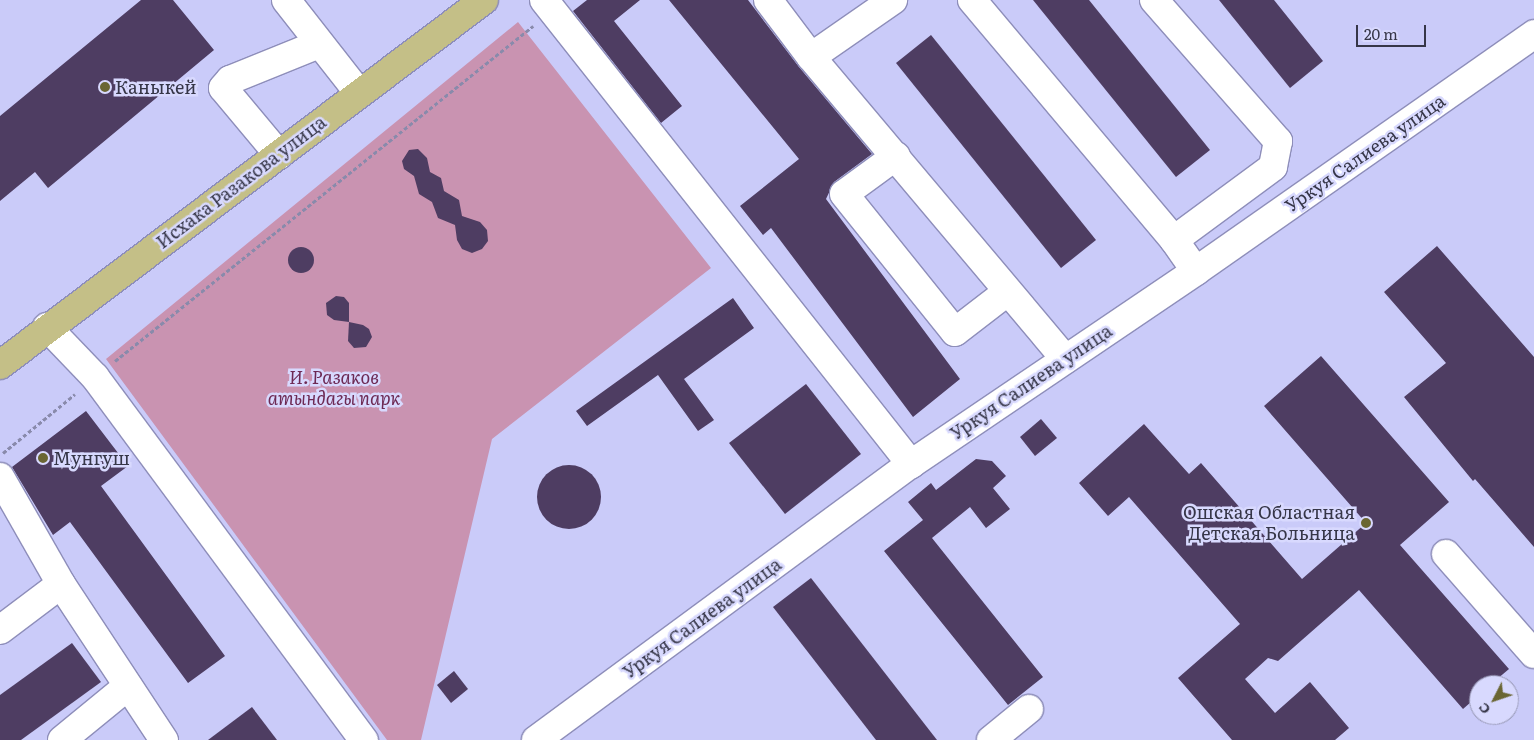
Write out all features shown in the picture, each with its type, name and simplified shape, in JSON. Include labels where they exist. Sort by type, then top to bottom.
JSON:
[{"type":"main road","name":"Исхака Разакова улица","points":[[0,365],[484,0]]},
{"type":"street","points":[[286,0],[318,44],[359,93]]},
{"type":"street","points":[[768,0],[811,57],[1065,359]]},
{"type":"street","points":[[811,57],[893,0]]},
{"type":"street","points":[[972,0],[1174,240],[1196,270]]},
{"type":"street","points":[[1154,0],[1278,141],[1273,167],[1174,240]]},
{"type":"street","points":[[549,5],[911,464]]},
{"type":"street","name":"Уркуя Салиева улица","points":[[536,740],[911,464],[1196,270],[1534,34]]},
{"type":"street","points":[[279,155],[223,88],[230,80],[318,44]]},
{"type":"street","points":[[896,156],[844,194],[956,332],[1008,292]]},
{"type":"street","points":[[47,328],[95,377],[364,740]]},
{"type":"street","points":[[0,477],[61,584],[164,740]]},
{"type":"street","points":[[1446,554],[1534,654]]},
{"type":"street","points":[[0,630],[61,584]]},
{"type":"street","points":[[62,740],[128,686]]},
{"type":"street","points":[[991,740],[1029,709]]},
{"type":"path","points":[[0,455],[549,5]]},
{"type":"green space","name":"И. Разаков атындагы парк","points":[[518,22],[711,268],[492,439],[421,740],[387,740],[106,359]]},
{"type":"building","points":[[141,0],[173,0],[214,50],[48,188],[35,172],[0,201],[0,116]]},
{"type":"building","points":[[587,0],[640,0],[614,21],[682,106],[661,123],[573,11]]},
{"type":"building","points":[[669,0],[748,0],[799,67],[872,154],[834,182],[826,199],[960,379],[913,417],[771,228],[763,235],[740,206],[799,159]]},
{"type":"building","points":[[1033,0],[1089,0],[1210,150],[1176,177]]},
{"type":"building","points":[[1219,0],[1274,0],[1323,61],[1290,88]]},
{"type":"building","points":[[931,35],[1096,240],[1061,268],[896,63]]},
{"type":"building","points":[[418,149],[427,158],[430,172],[441,178],[444,191],[459,200],[462,216],[480,222],[487,230],[488,241],[482,249],[472,253],[462,249],[457,240],[455,225],[438,218],[432,202],[419,194],[414,176],[404,169],[402,161],[409,150]]},
{"type":"building","points":[[1437,246],[1534,357],[1534,547],[1475,479],[1473,481],[1404,397],[1446,363],[1384,292]]},
{"type":"building","points":[[301,247],[310,251],[314,260],[310,269],[301,273],[292,269],[288,260],[292,251]]},
{"type":"building","points":[[336,296],[344,297],[349,303],[349,322],[334,320],[327,315],[326,303]]},
{"type":"building","points":[[733,298],[754,328],[684,379],[714,420],[698,431],[658,375],[587,426],[576,411]]},
{"type":"building","points":[[349,322],[363,325],[369,329],[372,337],[366,347],[354,348],[348,341]]},
{"type":"building","points":[[1321,356],[1449,502],[1400,545],[1509,669],[1502,675],[1469,675],[1469,704],[1463,709],[1359,590],[1278,661],[1268,658],[1245,679],[1275,713],[1310,682],[1349,728],[1335,740],[1232,740],[1178,678],[1240,624],[1129,497],[1108,516],[1079,483],[1144,424],[1189,474],[1201,463],[1302,579],[1366,523],[1264,406]]},
{"type":"building","points":[[806,384],[861,454],[785,514],[729,443]]},
{"type":"building","points":[[86,411],[128,466],[101,486],[225,656],[188,683],[70,522],[53,535],[12,467]]},
{"type":"building","points":[[1041,419],[1057,438],[1035,456],[1020,437]]},
{"type":"building","points":[[976,459],[992,461],[1006,476],[993,488],[1010,509],[986,528],[970,507],[932,538],[1043,677],[1008,705],[884,551],[923,520],[908,502],[931,483],[936,490]]},
{"type":"building","points":[[563,465],[575,465],[592,474],[599,485],[601,497],[599,509],[592,520],[575,529],[563,529],[551,524],[542,515],[537,503],[537,491],[542,479],[551,470]]},
{"type":"building","points":[[811,578],[937,740],[876,740],[773,607]]},
{"type":"building","points":[[72,643],[101,682],[21,740],[0,740],[0,695]]},
{"type":"building","points":[[454,671],[468,689],[451,703],[437,685]]},
{"type":"building","points":[[252,707],[277,740],[208,740]]},
{"type":"place","name":"Каныкей","points":[[105,87]]},
{"type":"place","name":"Мунгуш","points":[[43,458]]},
{"type":"place","name":"Ошская Областная Детская Больница","points":[[1366,523]]}]
